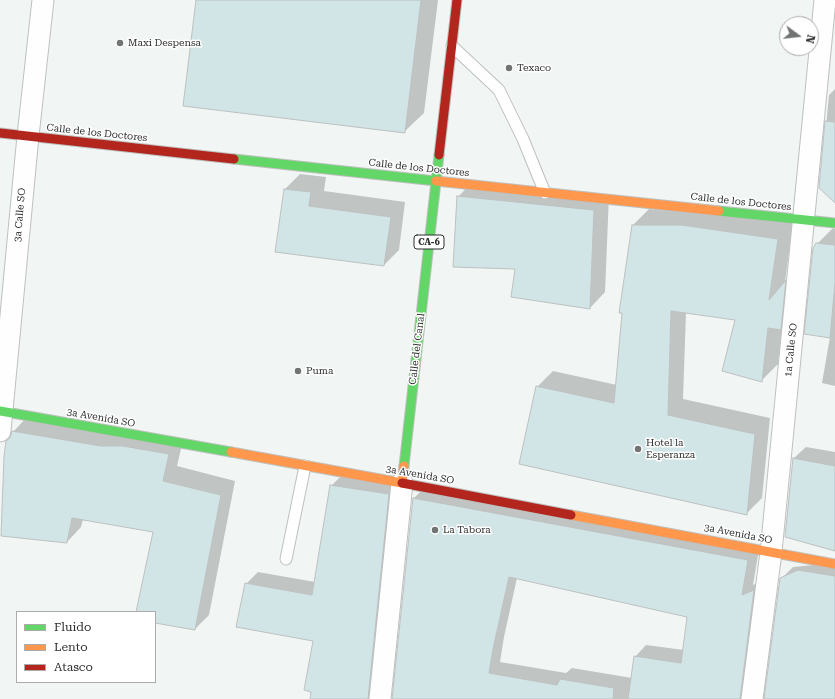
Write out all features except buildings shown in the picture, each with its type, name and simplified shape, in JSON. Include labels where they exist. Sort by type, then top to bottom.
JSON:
[{"type":"main road","name":"Calle del Canal","points":[[402,483],[457,0]]},
{"type":"main road","name":"Calle de los Doctores","points":[[0,133],[545,193],[835,223]]},
{"type":"main road","name":"3a Avenida SO","points":[[1,418],[305,466],[835,564]]},
{"type":"street","name":"3a Calle SO","points":[[1,418],[28,136],[43,0]]},
{"type":"street","name":"1a Calle SO","points":[[752,699],[771,552],[825,0]]},
{"type":"street","name":"Calle del Canal","points":[[380,699],[402,483]]},
{"type":"lane","points":[[452,46],[500,90],[523,139],[545,193]]},
{"type":"lane","points":[[286,559],[305,466]]},
{"type":"traffic: fast","points":[[404,466],[439,155]]},
{"type":"traffic: fast","points":[[234,159],[436,181]]},
{"type":"traffic: fast","points":[[719,211],[835,223]]},
{"type":"traffic: fast","points":[[0,411],[231,452]]},
{"type":"traffic: slow","points":[[436,181],[719,211]]},
{"type":"traffic: slow","points":[[231,452],[402,483],[404,466]]},
{"type":"traffic: slow","points":[[571,515],[835,564]]},
{"type":"traffic: jam","points":[[439,155],[457,0]]},
{"type":"traffic: jam","points":[[0,133],[234,159]]},
{"type":"traffic: jam","points":[[402,483],[571,515]]},
{"type":"place","name":"Maxi Despensa","points":[[120,43]]},
{"type":"place","name":"Texaco","points":[[509,68]]},
{"type":"place","name":"Puma","points":[[298,371]]},
{"type":"place","name":"Hotel la Esperanza","points":[[638,449]]},
{"type":"place","name":"La Tabora","points":[[435,530]]}]
